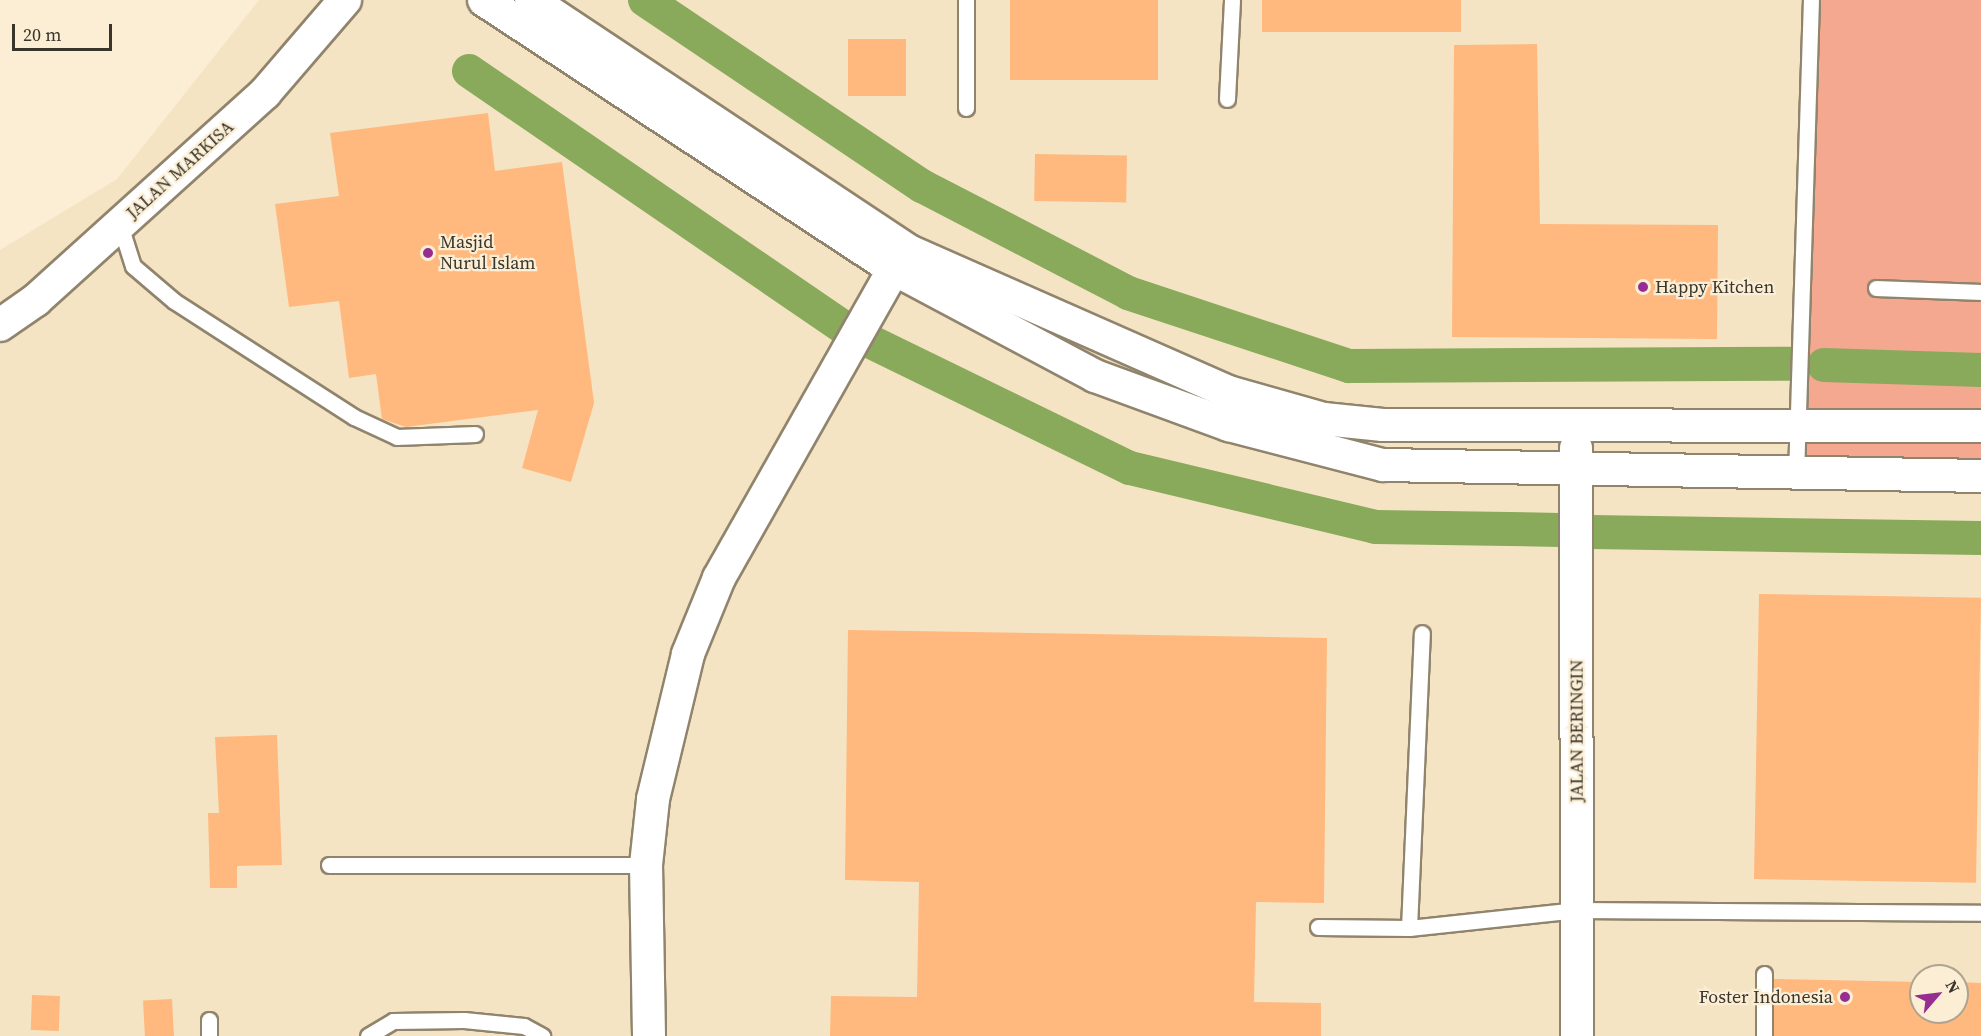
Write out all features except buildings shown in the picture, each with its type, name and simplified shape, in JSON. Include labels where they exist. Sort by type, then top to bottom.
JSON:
[{"type":"street","name":"JALAN MARKISA","points":[[0,325],[120,225],[265,93],[345,0]]},
{"type":"street","points":[[484,0],[894,269],[1095,376],[1229,425],[1383,465],[1577,468],[1796,476],[1981,476]]},
{"type":"street","points":[[531,0],[909,251],[1228,392],[1324,419],[1383,425],[1981,426]]},
{"type":"street","points":[[650,1036],[646,865],[670,712],[719,578],[894,269]]},
{"type":"street","name":"JALAN BERINGIN","points":[[1575,426],[1577,468],[1577,1036]]},
{"type":"lane","points":[[966,0],[966,108]]},
{"type":"lane","points":[[1227,99],[1232,0]]},
{"type":"lane","points":[[1796,476],[1811,0]]},
{"type":"lane","points":[[120,225],[133,266],[174,301],[354,417],[397,437],[476,434]]},
{"type":"lane","points":[[1876,288],[1981,292]]},
{"type":"lane","points":[[1409,928],[1422,633]]},
{"type":"lane","points":[[329,865],[646,865]]},
{"type":"lane","points":[[1318,927],[1409,928],[1577,910],[1981,913]]},
{"type":"lane","points":[[1764,974],[1764,1036]]},
{"type":"lane","points":[[208,1036],[209,1020]]},
{"type":"lane","points":[[368,1036],[393,1021],[464,1020],[524,1026],[542,1036]]},
{"type":"shaded area","points":[[259,0],[1981,0],[1981,1036],[0,1036],[0,250],[117,179]]},
{"type":"shaded area","points":[[1802,0],[1981,0],[1981,466],[1802,466]]},
{"type":"waterway","points":[[645,0],[922,186],[1128,293],[1349,366],[1791,364]]},
{"type":"waterway","points":[[469,71],[851,333]]},
{"type":"waterway","points":[[867,340],[1130,468],[1375,527],[1560,530]]},
{"type":"waterway","points":[[1824,365],[1981,370]]},
{"type":"waterway","points":[[1591,532],[1981,538]]},
{"type":"place","name":"Masjid Nurul Islam","points":[[428,253]]},
{"type":"place","name":"Happy Kitchen","points":[[1643,287]]},
{"type":"place","name":"Foster Indonesia","points":[[1845,997]]}]
